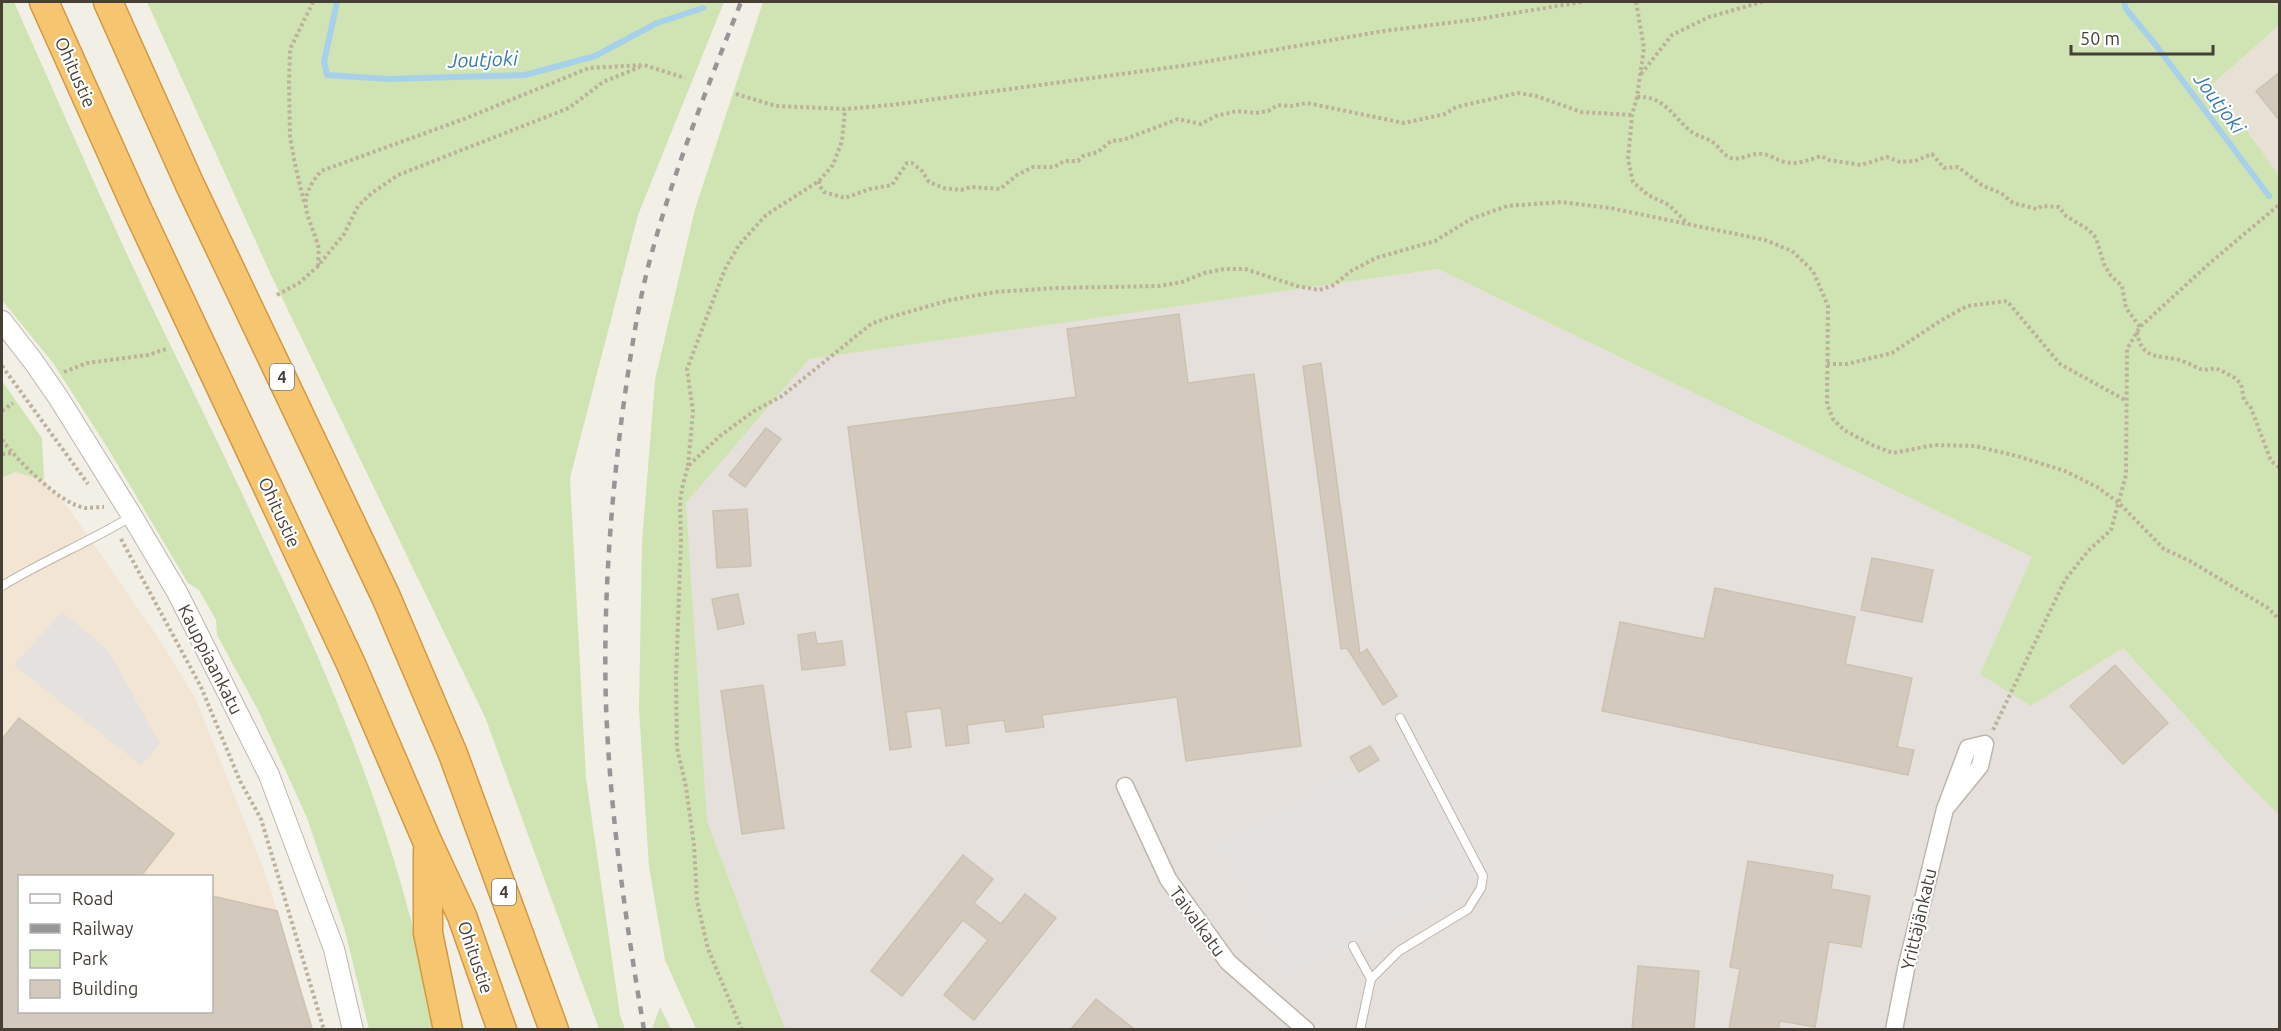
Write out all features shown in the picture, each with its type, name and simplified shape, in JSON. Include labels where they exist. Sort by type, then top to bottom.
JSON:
[{"type":"highway","name":"Ohitustie","points":[[44,2],[138,211],[330,618],[462,916],[502,1029]]},
{"type":"highway","name":"4","points":[[108,2],[190,185],[386,597],[453,754],[554,1029]]},
{"type":"highway","points":[[428,843],[428,933],[448,1029]]},
{"type":"street","name":"Kauppiaankatu","points":[[2,321],[58,397],[177,592],[269,775],[334,949],[353,1029]]},
{"type":"street","name":"Yrittäjänkatu","points":[[1894,1029],[1906,969],[1945,810],[1980,766],[1985,744]]},
{"type":"street","name":"Taivalkatu","points":[[1125,786],[1168,879],[1228,962],[1306,1029]]},
{"type":"lane","points":[[2,586],[35,566],[115,527],[132,516]]},
{"type":"lane","points":[[1360,1029],[1371,979],[1399,951],[1467,909],[1481,888],[1483,876],[1400,718]]},
{"type":"lane","points":[[1353,946],[1371,979]]},
{"type":"path","points":[[313,2],[290,49],[288,82],[290,137],[309,224],[318,245],[318,266]]},
{"type":"path","points":[[736,94],[776,106],[845,109],[1181,66],[1384,31],[1479,19],[1581,2]]},
{"type":"path","points":[[1636,2],[1644,48],[1641,75],[1632,115],[1628,159],[1633,182],[1648,195],[1670,205],[1688,224]]},
{"type":"path","points":[[1641,75],[1672,35],[1709,17],[1762,2]]},
{"type":"path","points":[[305,205],[309,185],[321,171],[464,119],[589,68],[644,65],[685,78]]},
{"type":"path","points":[[277,296],[299,283],[318,266],[344,234],[358,206],[398,175],[569,108],[603,82],[644,65]]},
{"type":"path","points":[[819,180],[819,185],[824,192],[845,198],[870,189],[891,185],[907,163],[912,163],[922,171],[929,182],[944,188],[1000,189],[1017,175],[1033,167],[1053,167],[1064,161],[1078,161],[1083,156],[1098,152],[1111,141],[1123,140],[1178,119],[1201,124],[1215,116],[1237,111],[1268,111],[1278,105],[1292,106],[1307,103],[1404,123],[1445,114],[1456,107],[1518,93],[1536,96],[1581,112],[1632,115]]},
{"type":"path","points":[[1637,97],[1646,96],[1659,101],[1694,134],[1712,141],[1731,158],[1740,158],[1750,153],[1763,154],[1785,162],[1800,163],[1821,156],[1829,160],[1861,165],[1887,157],[1900,162],[1915,161],[1932,154],[1944,168],[1958,167],[1983,186],[2001,193],[2013,203],[2037,209],[2042,206],[2059,207],[2066,216],[2090,230],[2096,238],[2104,264],[2111,276],[2122,286],[2126,308],[2139,329],[2139,343],[2150,354],[2184,361],[2204,371],[2216,368],[2235,378],[2241,384],[2244,400],[2251,408],[2271,461],[2280,468]]},
{"type":"path","points":[[742,1029],[708,949],[698,901],[694,845],[686,788],[677,748],[676,678],[681,540],[680,501],[688,466],[693,412],[687,369],[725,269],[739,245],[766,214],[819,180],[833,165],[842,141],[845,109]]},
{"type":"path","points":[[688,466],[720,436],[754,411],[782,396],[870,324],[950,300],[1015,291],[1159,286],[1182,282],[1204,273],[1234,269],[1245,269],[1297,286],[1318,290],[1334,285],[1351,271],[1376,258],[1435,241],[1471,219],[1507,206],[1561,202],[1610,208],[1766,240],[1792,251],[1813,271],[1828,306],[1827,404],[1833,419],[1844,430],[1893,453],[1934,445],[1975,446],[2018,456],[2065,471],[2097,487],[2119,502],[2164,549],[2258,602],[2280,620]]},
{"type":"path","points":[[1985,744],[2065,580],[2088,551],[2111,530],[2126,475],[2127,349],[2139,329],[2211,262],[2280,204]]},
{"type":"path","points":[[1827,364],[1847,364],[1892,353],[1967,306],[2007,301],[2060,364],[2126,400]]},
{"type":"path","points":[[64,372],[87,363],[148,355],[166,349]]},
{"type":"path","points":[[2,366],[93,492]]},
{"type":"path","points":[[2,411],[13,403]]},
{"type":"path","points":[[2,441],[29,471],[65,500],[84,508],[105,507],[99,500]]},
{"type":"path","points":[[2,454],[12,453]]},
{"type":"path","points":[[115,527],[201,687],[240,781],[261,819],[324,1029]]},
{"type":"shaded area","points":[[2279,25],[2279,175],[2213,84]]},
{"type":"shaded area","points":[[1438,269],[2032,557],[2031,706],[2123,648],[2241,777],[2279,815],[2279,1029],[785,1029],[692,797],[686,503],[809,358]]},
{"type":"shaded area","points":[[15,472],[44,480],[70,510],[161,642],[195,698],[265,873],[314,1029],[2,1029],[2,478]]},
{"type":"shaded area","points":[[62,612],[108,650],[160,744],[141,765],[14,665]]},
{"type":"shaded area","points":[[1419,732],[1493,871],[1288,980],[1214,842]]},
{"type":"green space","points":[[2,2],[14,2],[119,237],[231,470],[331,688],[368,783],[400,880],[425,979],[434,1029],[369,1029],[345,931],[307,818],[259,712],[217,635],[216,620],[199,590],[188,583],[107,447],[53,363],[2,300]]},
{"type":"green space","points":[[147,2],[724,2],[638,215],[570,478],[586,778],[620,1015],[625,1029],[599,1029],[485,717],[271,275]]},
{"type":"green space","points":[[763,2],[2279,2],[2279,25],[2213,84],[2279,175],[2279,815],[2241,777],[2123,648],[2031,706],[1980,674],[2032,557],[1438,269],[809,359],[686,503],[707,821],[785,1029],[696,1029],[665,960],[649,867],[639,710],[642,542],[655,380],[695,209]]},
{"type":"green space","points":[[2,381],[42,438],[44,480],[15,472],[2,478]]},
{"type":"green space","points":[[660,1007],[671,1029],[652,1029]]},
{"type":"building","points":[[2280,72],[2280,121],[2256,91]]},
{"type":"building","points":[[1179,314],[1188,383],[1254,374],[1301,746],[1186,761],[1177,697],[1042,715],[1044,727],[1006,732],[1004,720],[967,725],[969,743],[946,746],[941,708],[906,712],[911,747],[890,750],[848,427],[1076,397],[1067,329]]},
{"type":"building","points":[[1321,363],[1360,654],[1367,649],[1397,696],[1383,705],[1347,648],[1341,649],[1303,366]]},
{"type":"building","points":[[766,428],[781,439],[745,487],[729,475]]},
{"type":"building","points":[[747,509],[751,566],[717,568],[713,511]]},
{"type":"building","points":[[1872,558],[1933,570],[1922,622],[1861,610]]},
{"type":"building","points":[[1715,588],[1855,617],[1845,664],[1912,678],[1897,747],[1914,750],[1908,775],[1602,711],[1620,622],[1704,639]]},
{"type":"building","points":[[738,594],[744,624],[718,629],[712,599]]},
{"type":"building","points":[[815,632],[817,644],[842,641],[845,665],[802,670],[798,635]]},
{"type":"building","points":[[2115,665],[2168,723],[2123,764],[2070,706]]},
{"type":"building","points":[[763,685],[784,828],[742,834],[721,691]]},
{"type":"building","points":[[19,718],[174,834],[142,875],[18,875],[18,1013],[213,1013],[213,896],[277,911],[312,1029],[2,1029],[2,739]]},
{"type":"building","points":[[1370,746],[1379,760],[1359,772],[1350,757]]},
{"type":"building","points":[[963,855],[993,879],[974,903],[1001,924],[1025,894],[1056,918],[974,1020],[944,995],[988,940],[963,920],[902,996],[871,971]]},
{"type":"building","points":[[1748,861],[1833,875],[1831,889],[1870,896],[1861,947],[1829,942],[1815,1027],[1780,1021],[1778,1029],[1729,1029],[1740,969],[1730,967]]},
{"type":"building","points":[[1638,966],[1699,971],[1694,1029],[1632,1029]]},
{"type":"building","points":[[1096,999],[1134,1029],[1071,1029]]},
{"type":"waterway","name":"Joutjoki","points":[[337,2],[324,62],[327,75],[388,79],[525,75],[595,56],[657,23],[703,8]]},
{"type":"waterway","name":"Joutjoki","points":[[2124,2],[2126,9],[2269,196]]},
{"type":"railway","points":[[644,1030],[620,868],[608,746],[606,633],[608,560],[614,488],[631,351],[648,266],[683,152],[741,2]]}]
